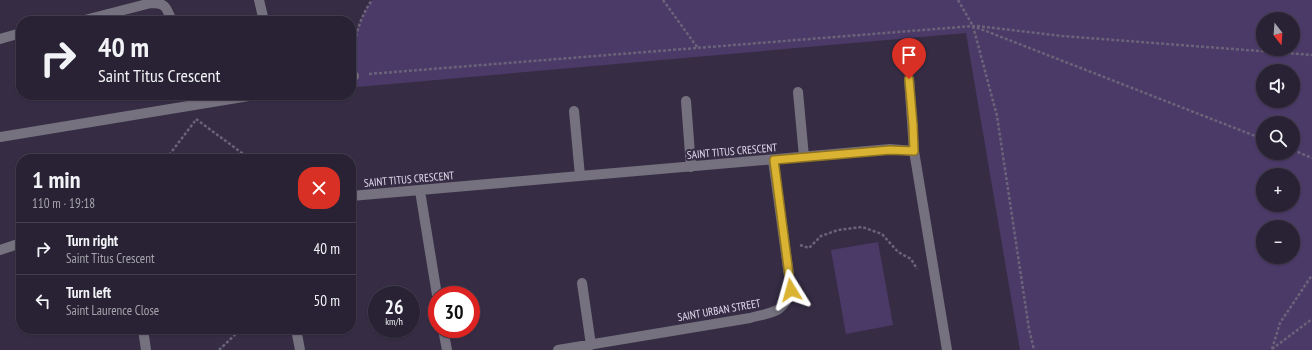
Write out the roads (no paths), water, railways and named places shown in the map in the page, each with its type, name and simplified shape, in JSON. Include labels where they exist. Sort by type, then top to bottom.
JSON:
[{"type":"street","points":[[259,0],[263,16]]},
{"type":"street","points":[[102,16],[156,3],[165,6],[170,16]]},
{"type":"street","points":[[0,39],[16,34]]},
{"type":"street","points":[[909,79],[914,151],[948,350]]},
{"type":"street","points":[[798,92],[804,157]]},
{"type":"street","points":[[0,137],[196,100]]},
{"type":"street","points":[[686,101],[691,167]]},
{"type":"street","points":[[574,111],[580,176]]},
{"type":"street","name":"SAINT TITUS CRESCENT","points":[[356,196],[890,150],[914,151]]},
{"type":"street","name":"SAINT URBAN STREET","points":[[558,350],[750,318],[777,311],[787,302],[791,290],[774,160]]},
{"type":"street","points":[[420,191],[436,286]]},
{"type":"street","points":[[0,250],[16,245]]},
{"type":"street","points":[[582,283],[591,344]]},
{"type":"street","points":[[143,334],[146,350]]},
{"type":"street","points":[[297,334],[300,350]]},
{"type":"street","points":[[445,338],[447,350]]}]
